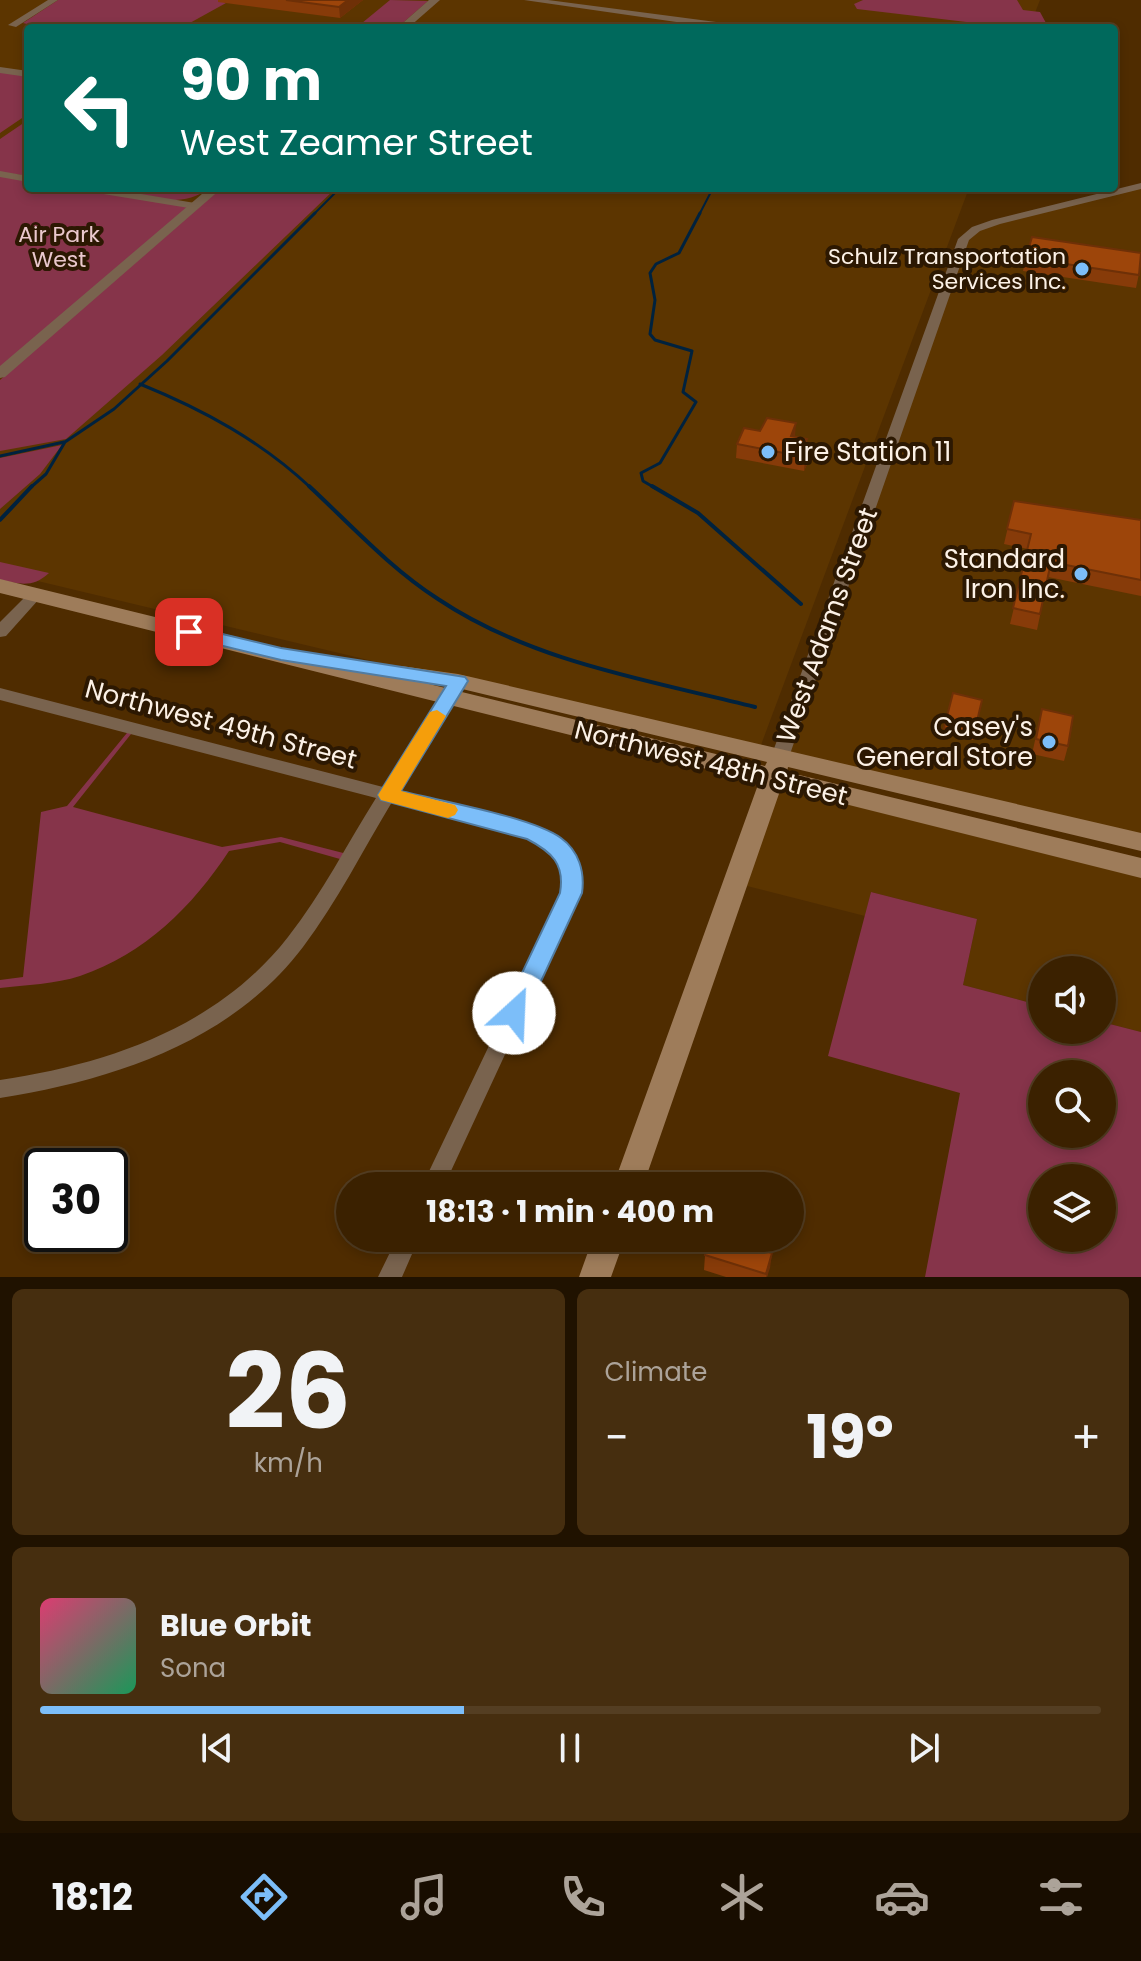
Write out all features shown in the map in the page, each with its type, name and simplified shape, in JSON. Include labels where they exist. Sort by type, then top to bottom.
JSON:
[{"type":"main road","name":"Northwest 48th Street","points":[[0,586],[776,767],[1141,842]]},
{"type":"main road","name":"Northwest 48th Street","points":[[776,767],[1141,868]]},
{"type":"main road","name":"West Adams Street","points":[[633,1172],[776,767]]},
{"type":"main road","points":[[595,1277],[604,1252]]},
{"type":"street","points":[[13,25],[54,0]]},
{"type":"street","points":[[407,24],[435,0]]},
{"type":"street","points":[[528,0],[709,24]]},
{"type":"street","points":[[0,23],[24,27]]},
{"type":"street","points":[[0,70],[24,73]]},
{"type":"street","points":[[0,174],[24,178]]},
{"type":"street","name":"West Adams Street","points":[[1118,192],[1141,186]]},
{"type":"street","points":[[109,192],[195,206]]},
{"type":"street","points":[[0,374],[211,192]]},
{"type":"street","name":"West Adams Street","points":[[776,767],[964,239],[976,229],[996,222],[1117,192]]},
{"type":"street","points":[[0,632],[35,595]]},
{"type":"street","points":[[0,1089],[66,1079],[130,1059],[174,1040],[238,999],[262,979],[303,933],[453,690]]},
{"type":"street","name":"Northwest 49th Street","points":[[0,694],[522,829],[544,838],[564,853],[573,871],[571,893],[440,1172]]},
{"type":"street","points":[[390,1277],[402,1252]]},
{"type":"shaded area","points":[[0,0],[1040,0],[1031,24],[24,24],[24,178],[0,174]]},
{"type":"shaded area","points":[[1141,186],[1141,842],[780,757],[962,243],[976,229]]},
{"type":"shaded area","points":[[83,192],[968,192],[758,753],[0,572],[0,374]]},
{"type":"shaded area","points":[[772,777],[1141,868],[1141,1032],[1116,1026],[1116,956],[1028,956],[1028,1002],[963,985],[977,919],[871,892],[865,916],[735,883]]},
{"type":"green space","points":[[58,0],[221,0],[226,3],[188,24],[23,23]]},
{"type":"green space","points":[[390,0],[428,1],[402,24],[361,24]]},
{"type":"green space","points":[[863,0],[1017,0],[1023,10],[1040,12],[1046,23],[983,24],[857,9],[854,4]]},
{"type":"green space","points":[[0,72],[24,75],[24,117],[0,133]]},
{"type":"green space","points":[[24,123],[24,175],[0,172],[0,139]]},
{"type":"green space","name":"Air Park West","points":[[0,174],[24,178],[24,192],[109,192],[195,206],[0,374]]},
{"type":"green space","points":[[117,192],[203,192],[185,199],[141,197]]},
{"type":"green space","points":[[216,192],[332,192],[162,355],[66,439],[0,451],[0,380]]},
{"type":"green space","points":[[62,445],[40,474],[0,509],[0,458]]},
{"type":"green space","points":[[0,562],[49,573],[32,583],[0,580]]},
{"type":"green space","points":[[131,728],[135,729],[73,807],[222,847],[281,837],[351,855],[347,861],[280,842],[229,851],[183,909],[146,942],[126,955],[71,979],[0,988],[0,980],[23,977],[41,812],[67,806]]},
{"type":"green space","points":[[871,892],[977,919],[963,985],[1028,1002],[1028,1044],[1116,1044],[1116,1026],[1141,1032],[1141,1277],[925,1277],[960,1093],[828,1056]]},
{"type":"building","points":[[286,0],[348,0],[339,7]]},
{"type":"building","points":[[1032,237],[1141,253],[1139,275],[1026,258]]},
{"type":"building","points":[[767,418],[796,423],[791,436],[807,439],[805,444],[810,445],[805,457],[737,444],[744,428],[760,431]]},
{"type":"building","name":"Standard Iron Inc.","points":[[1014,501],[1141,520],[1141,580],[1051,562],[1040,614],[1013,608],[1031,534],[1007,529]]},
{"type":"building","points":[[953,693],[982,700],[974,734],[944,728]]},
{"type":"building","points":[[1042,709],[1073,716],[1068,746],[1036,739]]},
{"type":"building","points":[[706,1252],[772,1253],[766,1274],[705,1255]]},
{"type":"waterway","points":[[141,384],[336,192]]},
{"type":"waterway","points":[[699,215],[711,192]]},
{"type":"waterway","points":[[655,488],[643,481],[641,473],[660,463],[696,402],[683,392],[692,351],[655,340],[650,334],[655,300],[650,273],[656,264],[679,253],[700,213]]},
{"type":"waterway","points":[[31,487],[46,474],[65,442],[114,409],[141,384]]},
{"type":"waterway","points":[[141,384],[231,428],[311,488]]},
{"type":"waterway","points":[[0,456],[64,442]]},
{"type":"waterway","points":[[309,486],[404,574],[474,621],[551,654],[632,678],[755,707]]},
{"type":"waterway","points":[[652,486],[698,513],[801,604]]},
{"type":"waterway","points":[[0,520],[31,487]]},
{"type":"slow traffic","points":[[437,716],[388,795],[448,810]]},
{"type":"place","name":"Schulz Transportation Services Inc.","points":[[1082,269]]},
{"type":"place","name":"Fire Station 11","points":[[768,452]]},
{"type":"place","name":"Standard Iron Inc.","points":[[1081,574]]},
{"type":"place","name":"Casey's General Store","points":[[1049,742]]},
{"type":"route","points":[[189,632],[281,654],[458,681],[388,795],[522,829],[555,844],[568,859],[574,876],[571,893],[514,1013]]}]
